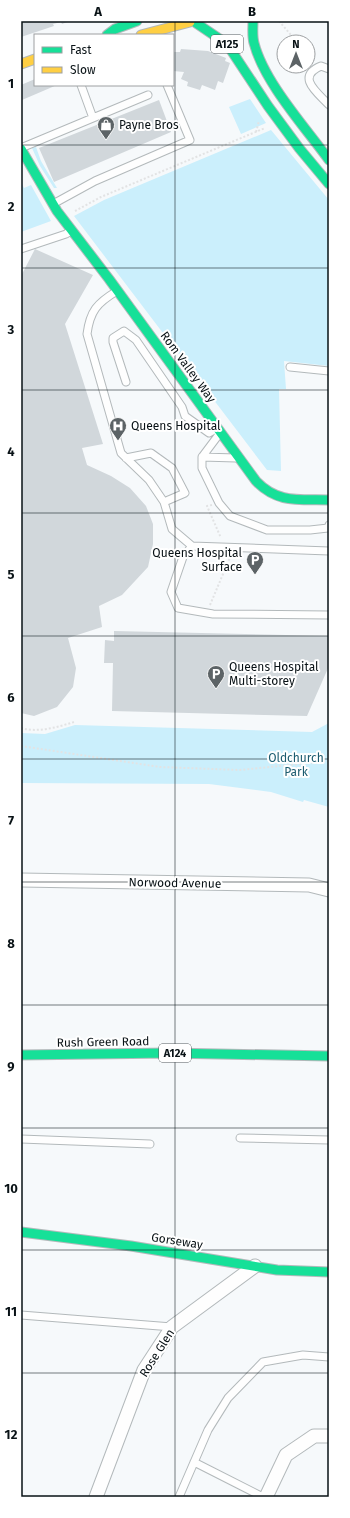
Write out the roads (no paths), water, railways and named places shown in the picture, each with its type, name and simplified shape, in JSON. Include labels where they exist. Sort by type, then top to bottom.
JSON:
[{"type":"street","points":[[108,34],[115,29],[137,21]]},
{"type":"street","name":"A125","points":[[253,21],[253,41],[258,55],[275,86],[329,160]]},
{"type":"street","points":[[145,34],[191,22],[209,22]]},
{"type":"street","name":"A125","points":[[191,22],[227,44],[272,112],[329,184]]},
{"type":"street","points":[[21,64],[34,58]]},
{"type":"street","name":"Rom Valley Way","points":[[21,149],[53,204],[118,290],[195,409],[219,430],[262,486],[273,495],[288,498],[329,500]]},
{"type":"street","name":"Norwood Avenue","points":[[21,880],[309,885],[329,890]]},
{"type":"street","name":"Rush Green Road","points":[[21,1055],[168,1053],[329,1056]]},
{"type":"street","name":"Gorseway","points":[[21,1232],[131,1246],[277,1270],[329,1272]]},
{"type":"street","name":"Rose Glen","points":[[96,1497],[144,1370],[172,1327],[255,1266]]},
{"type":"street","points":[[266,1497],[286,1455],[314,1436],[329,1436]]},
{"type":"lane","points":[[329,69],[321,66],[312,70],[309,76],[310,84],[329,106]]},
{"type":"lane","points":[[81,86],[93,118]]},
{"type":"lane","points":[[53,204],[95,181],[190,140],[168,86]]},
{"type":"lane","points":[[21,149],[148,95]]},
{"type":"lane","points":[[21,249],[66,234],[72,230]]},
{"type":"lane","points":[[118,290],[105,298],[94,308],[88,321],[87,334],[122,453],[149,480],[164,502],[172,529],[192,546],[329,551]]},
{"type":"lane","points":[[126,382],[113,342],[113,338],[124,331],[136,340],[182,407],[185,416],[209,433],[219,430]]},
{"type":"lane","points":[[290,367],[329,371]]},
{"type":"lane","points":[[182,407],[195,409]]},
{"type":"lane","points":[[219,430],[202,457],[202,468],[219,503],[230,516],[267,530],[310,530],[328,528],[329,525]]},
{"type":"lane","points":[[126,458],[151,453],[172,468],[185,493],[164,502]]},
{"type":"lane","points":[[202,457],[239,458]]},
{"type":"lane","points":[[192,546],[182,557],[171,592],[178,608],[213,614],[329,615]]},
{"type":"lane","points":[[240,1138],[329,1140]]},
{"type":"lane","points":[[21,1139],[150,1144]]},
{"type":"lane","points":[[21,1315],[172,1327]]},
{"type":"lane","points":[[179,1497],[208,1430],[228,1398],[263,1362],[303,1355],[329,1357]]},
{"type":"lane","points":[[194,1462],[263,1497]]},
{"type":"place","name":"Payne Bros","points":[[106,140]]},
{"type":"place","name":"Queens Hospital","points":[[118,441]]},
{"type":"place","name":"Queens Hospital Surface","points":[[255,575]]},
{"type":"place","name":"Queens Hospital Multi-storey","points":[[216,689]]},
{"type":"park label","name":"Oldchurch Park","points":[[296,765]]}]
